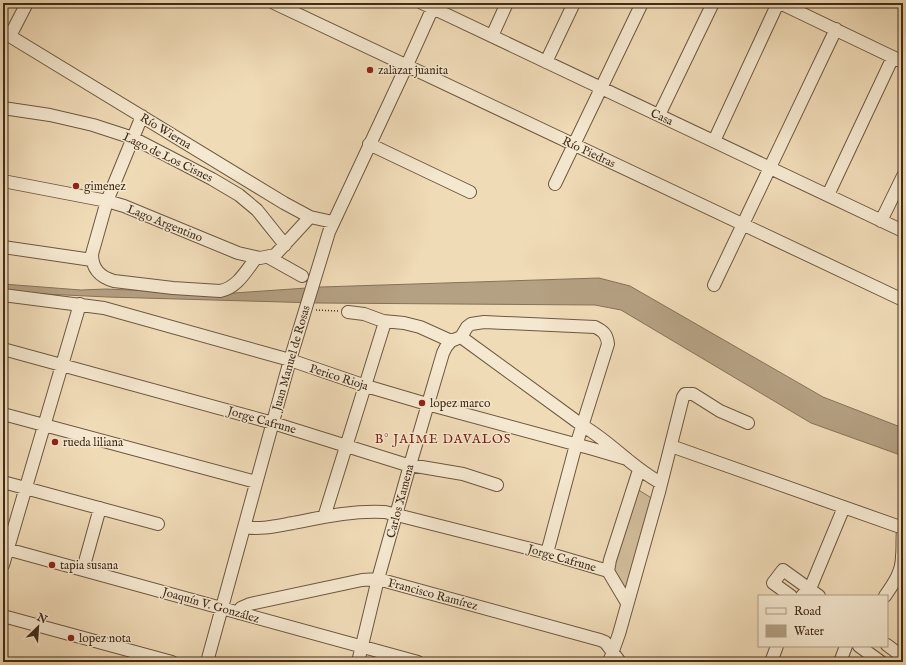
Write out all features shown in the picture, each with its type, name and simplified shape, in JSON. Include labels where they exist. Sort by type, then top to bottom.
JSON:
[{"type":"street","points":[[7,34],[27,3]]},
{"type":"street","name":"Río Piedras","points":[[274,3],[903,300]]},
{"type":"street","points":[[492,36],[507,3]]},
{"type":"street","points":[[546,62],[574,3]]},
{"type":"street","points":[[555,184],[642,3]]},
{"type":"street","points":[[659,115],[713,3]]},
{"type":"street","points":[[714,141],[779,3],[898,60],[828,195]]},
{"type":"street","name":"Juan Manuel de Rosas","points":[[207,662],[290,360],[333,222],[407,65],[430,5]]},
{"type":"street","name":"Casa","points":[[430,5],[546,62],[903,231]]},
{"type":"street","points":[[714,285],[836,30]]},
{"type":"street","name":"Río Wierna","points":[[7,34],[284,203],[310,217],[333,222]]},
{"type":"street","name":"Lago de Los Cisnes","points":[[3,108],[50,115],[94,125],[133,138],[212,179],[239,195],[257,210],[285,246]]},
{"type":"street","points":[[142,116],[107,201],[92,254],[92,260],[99,274],[114,281],[173,288],[220,291],[227,290],[262,258],[275,255],[285,246],[310,217]]},
{"type":"street","points":[[370,144],[470,192]]},
{"type":"street","points":[[881,221],[903,176]]},
{"type":"street","name":"Lago Argentino","points":[[3,181],[107,201],[124,206],[238,253],[262,258],[302,276]]},
{"type":"street","points":[[3,247],[92,260]]},
{"type":"street","name":"Perico Rioja","points":[[3,295],[80,304],[121,312],[290,360],[366,386],[427,404],[627,459]]},
{"type":"street","points":[[3,565],[5,548],[25,488],[80,304]]},
{"type":"street","points":[[348,312],[364,314],[385,322],[404,323],[460,335],[596,434],[639,470],[661,483]]},
{"type":"street","points":[[324,517],[385,322]]},
{"type":"street","points":[[460,335],[471,324],[484,322],[595,327],[602,330],[607,339],[608,344],[577,445],[547,553]]},
{"type":"street","name":"Carlos Xamena","points":[[358,662],[378,579],[427,404],[443,353],[446,347],[460,335]]},
{"type":"street","name":"Jorge Cafrune","points":[[3,349],[273,423],[410,466],[462,474],[497,485]]},
{"type":"street","points":[[611,656],[661,483],[683,397],[685,394],[693,394],[720,411],[748,423]]},
{"type":"street","points":[[3,414],[256,482]]},
{"type":"street","points":[[671,446],[844,507],[903,530],[900,571],[886,595]]},
{"type":"street","points":[[608,571],[610,560],[639,470]]},
{"type":"street","points":[[3,482],[158,524]]},
{"type":"street","points":[[790,595],[774,583],[783,570],[810,594],[814,580],[844,507]]},
{"type":"street","points":[[83,569],[100,508]]},
{"type":"street","name":"Jorge Cafrune","points":[[244,527],[261,528],[324,517],[368,512],[385,512],[547,553],[608,571],[627,603]]},
{"type":"street","name":"Joaquín V. González","points":[[5,548],[418,662]]},
{"type":"street","name":"Francisco Ramírez","points":[[239,613],[241,608],[250,604],[362,580],[378,579],[600,640],[605,642],[611,656],[620,662]]},
{"type":"street","points":[[3,616],[172,662]]},
{"type":"street","points":[[888,646],[903,657]]},
{"type":"street","points":[[771,662],[777,647]]},
{"type":"street","points":[[840,662],[846,647]]},
{"type":"street","points":[[860,647],[881,662]]},
{"type":"path","points":[[305,308],[310,311],[348,312]]},
{"type":"shaded area","points":[[637,489],[653,499],[628,587],[625,588],[613,573],[612,566]]},
{"type":"water","points":[[599,278],[630,286],[823,397],[903,428],[903,456],[811,423],[621,310],[595,305],[318,303],[107,297],[3,292],[3,284],[81,290],[106,289],[220,294],[321,287]]},
{"type":"place","name":"zalazar juanita","points":[[370,70]]},
{"type":"place","name":"gimenez","points":[[76,186]]},
{"type":"place","name":"lopez marco","points":[[422,403]]},
{"type":"place","name":"rueda liliana","points":[[55,442]]},
{"type":"place","name":"tapia susana","points":[[52,565]]},
{"type":"place","name":"lopez nota","points":[[71,638]]},
{"type":"district","name":"B° JAIME DAVALOS","points":[[443,438]]}]
